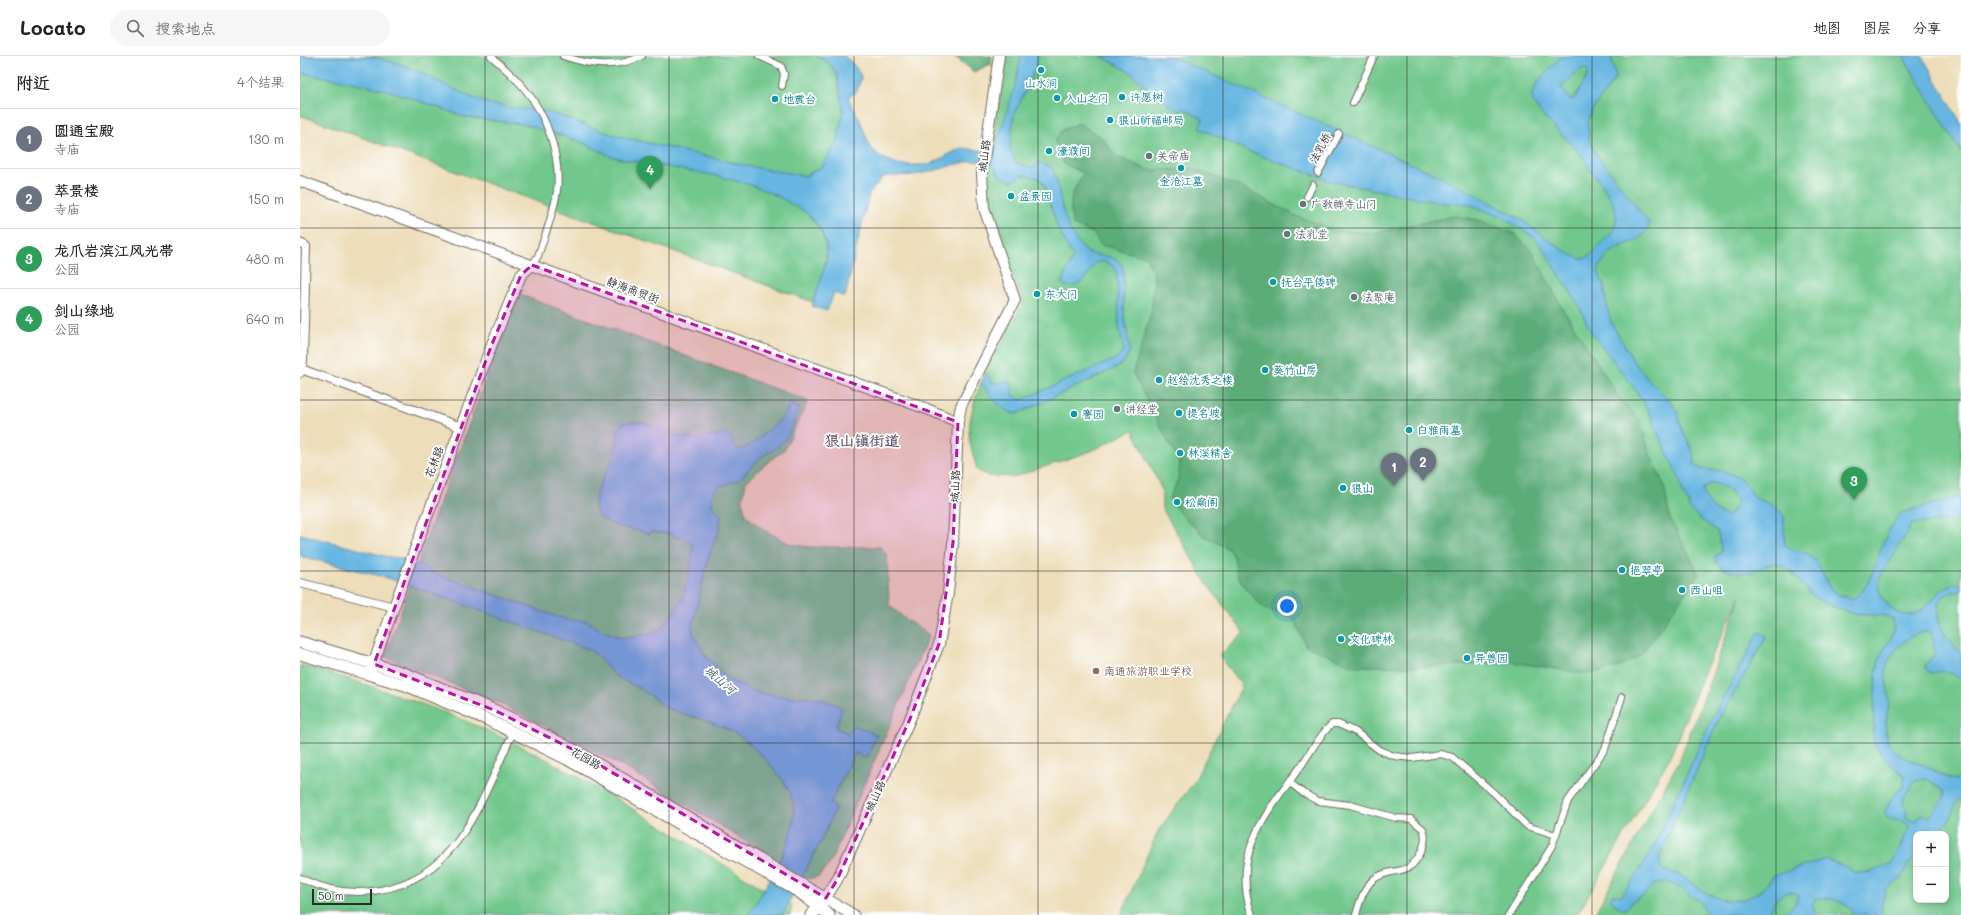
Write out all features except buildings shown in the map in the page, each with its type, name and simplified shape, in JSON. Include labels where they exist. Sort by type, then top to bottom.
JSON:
[{"type":"main road","name":"花园路","points":[[300,642],[404,673],[494,710],[574,750],[771,871]]},
{"type":"main road","name":"花园路","points":[[300,654],[405,685],[486,718],[568,759],[801,888],[826,898],[853,915]]},
{"type":"main road","name":"花园路","points":[[801,888],[815,913],[829,915]]},
{"type":"street","points":[[562,56],[590,64],[602,65],[620,64],[642,56]]},
{"type":"street","points":[[759,56],[781,66],[784,74],[782,86]]},
{"type":"street","name":"城山路","points":[[815,913],[838,880],[910,719],[939,644],[948,593],[953,543],[958,422],[961,406],[1015,300],[984,208],[982,173],[999,56]]},
{"type":"street","points":[[1353,103],[1374,56]]},
{"type":"street","points":[[495,57],[524,88],[538,109],[550,134],[556,158],[557,191],[538,256],[532,265]]},
{"type":"street","name":"法乳桥","points":[[1318,173],[1339,134]]},
{"type":"street","name":"静海商贸街","points":[[300,181],[927,409],[958,422]]},
{"type":"street","points":[[1307,197],[1313,185]]},
{"type":"street","points":[[300,243],[306,246],[303,361],[300,371],[461,427]]},
{"type":"street","name":"花林路","points":[[370,675],[414,549],[521,275],[532,265]]},
{"type":"street","points":[[300,583],[394,608]]},
{"type":"street","points":[[1508,915],[1547,856],[1568,801],[1605,749],[1622,697]]},
{"type":"street","points":[[1252,915],[1245,882],[1250,849],[1264,815],[1332,724],[1338,724],[1356,732],[1379,750],[1394,756],[1412,758],[1440,754],[1452,757],[1494,793],[1527,826],[1556,835]]},
{"type":"street","points":[[300,878],[330,889],[360,893],[390,888],[410,881],[430,871],[457,842],[470,822],[510,739]]},
{"type":"street","points":[[1289,782],[1303,793],[1318,801],[1350,805],[1383,815],[1411,819],[1423,829],[1425,840],[1416,860],[1405,870],[1374,879],[1366,890],[1356,915]]},
{"type":"highlighted area","points":[[532,265],[958,422],[953,543],[939,644],[910,719],[837,880],[826,898],[574,750],[494,710],[374,664],[492,344],[521,275]]},
{"type":"green space","points":[[300,56],[845,56],[857,69],[861,77],[857,91],[848,98],[843,111],[838,140],[823,166],[805,176],[804,211],[821,233],[825,243],[826,254],[825,265],[813,302],[300,115]]},
{"type":"green space","points":[[954,56],[992,56],[991,64],[974,72]]},
{"type":"green space","points":[[1006,56],[1911,56],[1961,140],[1961,915],[1594,915],[1679,761],[1702,703],[1740,597],[1706,668],[1670,757],[1577,915],[1121,915],[1158,831],[1194,782],[1242,686],[1219,656],[1244,633],[1207,584],[1162,508],[1162,490],[1133,430],[1091,451],[1014,477],[988,476],[977,470],[969,434],[975,400],[989,366],[1024,302],[1009,267],[988,206],[985,181]]},
{"type":"green space","name":"狼山","points":[[1078,123],[1101,137],[1116,156],[1148,170],[1193,169],[1239,186],[1296,216],[1335,230],[1372,233],[1455,216],[1479,220],[1513,233],[1532,251],[1562,308],[1619,397],[1641,422],[1650,455],[1664,485],[1670,519],[1699,574],[1641,655],[1618,667],[1588,674],[1512,662],[1426,667],[1354,666],[1306,646],[1294,619],[1264,609],[1241,582],[1236,571],[1234,557],[1229,549],[1203,535],[1180,513],[1169,499],[1178,479],[1180,464],[1133,373],[1152,309],[1154,275],[1146,257],[1101,245],[1093,233],[1073,225],[1071,203],[1073,192],[1084,173],[1064,164],[1055,142],[1061,131]]},
{"type":"green space","points":[[518,294],[808,401],[784,450],[763,466],[746,482],[742,501],[746,516],[764,530],[790,544],[808,547],[880,547],[887,555],[889,605],[904,618],[929,635],[829,865],[819,876],[807,879],[621,765],[499,703],[385,657],[428,534]]},
{"type":"green space","points":[[300,665],[361,683],[422,704],[482,728],[540,756],[635,810],[792,905],[790,915],[300,915]]},
{"type":"water","points":[[300,56],[372,57],[397,63],[468,96],[487,103],[513,108],[546,111],[613,135],[748,166],[805,176],[823,166],[838,140],[843,111],[837,76],[831,65],[817,56],[845,56],[857,69],[861,77],[857,91],[848,98],[860,120],[870,147],[882,158],[901,165],[929,165],[961,148],[994,152],[1015,86],[1021,56],[1039,56],[1030,82],[1014,114],[1010,149],[1016,163],[1032,168],[1040,163],[1052,167],[1064,215],[1072,233],[1079,243],[1091,254],[1116,259],[1123,268],[1124,314],[1130,350],[1124,362],[1118,367],[1017,414],[1011,413],[1001,406],[992,398],[981,383],[986,373],[992,382],[999,383],[1010,381],[1014,396],[1021,400],[1113,360],[1124,351],[1119,327],[1117,273],[1114,267],[1106,262],[1096,262],[1087,276],[1075,286],[1064,286],[1062,282],[1073,257],[1059,231],[1043,183],[1038,178],[1021,175],[1012,182],[999,176],[994,167],[987,162],[977,161],[966,162],[919,174],[884,176],[869,194],[845,297],[834,293],[827,311],[812,306],[827,260],[826,244],[822,232],[814,220],[804,211],[773,194],[751,185],[713,175],[610,156],[582,142],[527,125],[465,117],[394,92],[347,81],[300,73]]},
{"type":"water","points":[[1101,56],[1170,56],[1446,179],[1519,218],[1561,249],[1580,259],[1591,255],[1613,231],[1616,222],[1615,212],[1607,193],[1582,156],[1538,110],[1532,96],[1533,91],[1540,80],[1563,56],[1611,56],[1616,77],[1592,110],[1588,123],[1589,138],[1596,154],[1649,223],[1644,234],[1639,238],[1608,255],[1598,271],[1604,285],[1611,322],[1634,362],[1647,378],[1670,401],[1678,413],[1681,427],[1692,450],[1695,464],[1701,469],[1722,471],[1740,478],[1748,486],[1755,498],[1770,504],[1780,511],[1784,517],[1785,545],[1810,556],[1816,562],[1829,586],[1841,596],[1851,599],[1857,596],[1867,584],[1886,537],[1901,513],[1961,496],[1961,516],[1952,520],[1912,524],[1879,580],[1880,592],[1884,600],[1897,613],[1904,615],[1916,613],[1923,609],[1945,587],[1952,584],[1961,584],[1961,591],[1949,593],[1941,599],[1938,607],[1938,616],[1946,637],[1961,651],[1961,680],[1950,672],[1943,671],[1931,673],[1925,668],[1925,665],[1935,654],[1933,638],[1929,632],[1922,632],[1915,635],[1902,644],[1891,657],[1886,670],[1889,706],[1886,736],[1891,747],[1903,757],[1928,767],[1944,776],[1961,780],[1961,798],[1958,799],[1949,820],[1940,831],[1913,831],[1913,860],[1910,862],[1901,878],[1886,889],[1881,906],[1882,915],[1853,915],[1853,911],[1845,904],[1836,900],[1820,898],[1815,899],[1812,904],[1818,915],[1783,915],[1796,903],[1798,898],[1798,895],[1789,892],[1784,893],[1774,903],[1771,912],[1774,915],[1707,915],[1701,902],[1688,894],[1681,887],[1666,882],[1655,884],[1643,896],[1633,901],[1626,909],[1622,909],[1610,900],[1612,895],[1622,896],[1651,853],[1713,716],[1759,632],[1767,636],[1719,719],[1659,857],[1661,869],[1685,878],[1712,896],[1721,899],[1739,900],[1747,898],[1762,890],[1773,876],[1825,859],[1844,866],[1855,873],[1871,872],[1892,863],[1909,828],[1907,823],[1887,818],[1885,812],[1897,791],[1903,788],[1905,776],[1883,758],[1874,741],[1873,735],[1876,671],[1881,654],[1894,630],[1893,619],[1880,615],[1855,614],[1825,603],[1814,597],[1789,570],[1775,563],[1747,573],[1729,571],[1719,566],[1715,556],[1721,552],[1717,531],[1699,518],[1689,508],[1689,503],[1684,496],[1678,476],[1657,432],[1650,413],[1635,389],[1590,331],[1579,306],[1545,251],[1534,237],[1505,219],[1468,204],[1440,203],[1331,181],[1250,152],[1199,128],[1203,119],[1182,108],[1180,112],[1157,96],[1130,72]],"holes":[[[1583,68],[1588,70],[1588,75],[1574,99],[1571,100],[1561,87]],[[1711,483],[1720,485],[1728,490],[1737,500],[1738,504],[1728,516],[1715,510],[1705,497],[1703,489]],[[1924,778],[1943,791],[1944,798],[1930,816],[1920,816],[1917,821],[1912,821],[1906,817],[1906,813],[1909,810],[1903,805],[1904,798],[1913,782]]]},
{"type":"water","points":[[1903,56],[1922,56],[1961,123],[1961,152]]},
{"type":"water","name":"城山河","points":[[790,404],[799,408],[791,430],[783,442],[775,449],[761,457],[739,479],[720,486],[713,493],[712,506],[721,515],[720,528],[710,551],[692,628],[694,636],[705,655],[721,673],[733,682],[759,693],[788,697],[822,699],[842,708],[836,728],[848,733],[853,725],[877,735],[866,758],[855,753],[830,803],[836,807],[822,839],[782,915],[749,915],[787,845],[792,830],[794,815],[793,802],[789,790],[779,775],[744,739],[719,725],[664,707],[648,694],[610,671],[595,654],[588,649],[388,578],[300,556],[300,534],[388,557],[401,558],[421,565],[431,572],[558,617],[569,620],[587,621],[603,631],[620,637],[628,638],[654,633],[662,628],[682,600],[691,565],[693,545],[687,540],[672,536],[672,534],[650,532],[649,534],[614,525],[603,519],[597,513],[595,505],[596,496],[615,453],[619,426],[625,422],[642,422],[677,436],[697,439],[726,433],[732,438],[734,446],[741,449],[747,447],[772,428],[787,411]]},
{"type":"place","name":"山水涧","points":[[1041,70]]},
{"type":"place","name":"许愿树","points":[[1122,97]]},
{"type":"place","name":"入山之门","points":[[1057,98]]},
{"type":"place","name":"地震台","points":[[775,99]]},
{"type":"place","name":"狼山祈福邮局","points":[[1110,120]]},
{"type":"place","name":"濠濮间","points":[[1049,151]]},
{"type":"place","name":"关帝庙","points":[[1149,156]]},
{"type":"place","name":"金沧江墓","points":[[1181,168]]},
{"type":"place","name":"剑山绿地","points":[[650,189]]},
{"type":"place","name":"盆景园","points":[[1011,196]]},
{"type":"place","name":"广教禅寺山门","points":[[1303,204]]},
{"type":"place","name":"法乳堂","points":[[1287,234]]},
{"type":"place","name":"抚台平倭碑","points":[[1273,282]]},
{"type":"place","name":"东大门","points":[[1037,294]]},
{"type":"place","name":"法聚庵","points":[[1354,297]]},
{"type":"place","name":"葵竹山房","points":[[1265,370]]},
{"type":"place","name":"赵绘沈秀之楼","points":[[1159,380]]},
{"type":"place","name":"讲经堂","points":[[1117,409]]},
{"type":"place","name":"提名坡","points":[[1179,413]]},
{"type":"place","name":"謇园","points":[[1074,414]]},
{"type":"place","name":"白雅雨墓","points":[[1409,430]]},
{"type":"place","name":"林溪精舍","points":[[1180,453]]},
{"type":"place","name":"萃景楼","points":[[1423,481]]},
{"type":"place","name":"圆通宝殿","points":[[1394,486]]},
{"type":"place","name":"狼山","points":[[1343,488]]},
{"type":"place","name":"龙爪岩滨江风光带","points":[[1854,500]]},
{"type":"place","name":"松巅阁","points":[[1177,502]]},
{"type":"place","name":"挹翠亭","points":[[1622,570]]},
{"type":"place","name":"西山咀","points":[[1682,590]]},
{"type":"place","name":"文化碑林","points":[[1341,639]]},
{"type":"place","name":"异兽园","points":[[1467,658]]},
{"type":"place","name":"南通旅游职业学校","points":[[1096,671]]},
{"type":"district","name":"狼山镇街道","points":[[862,441]]}]
